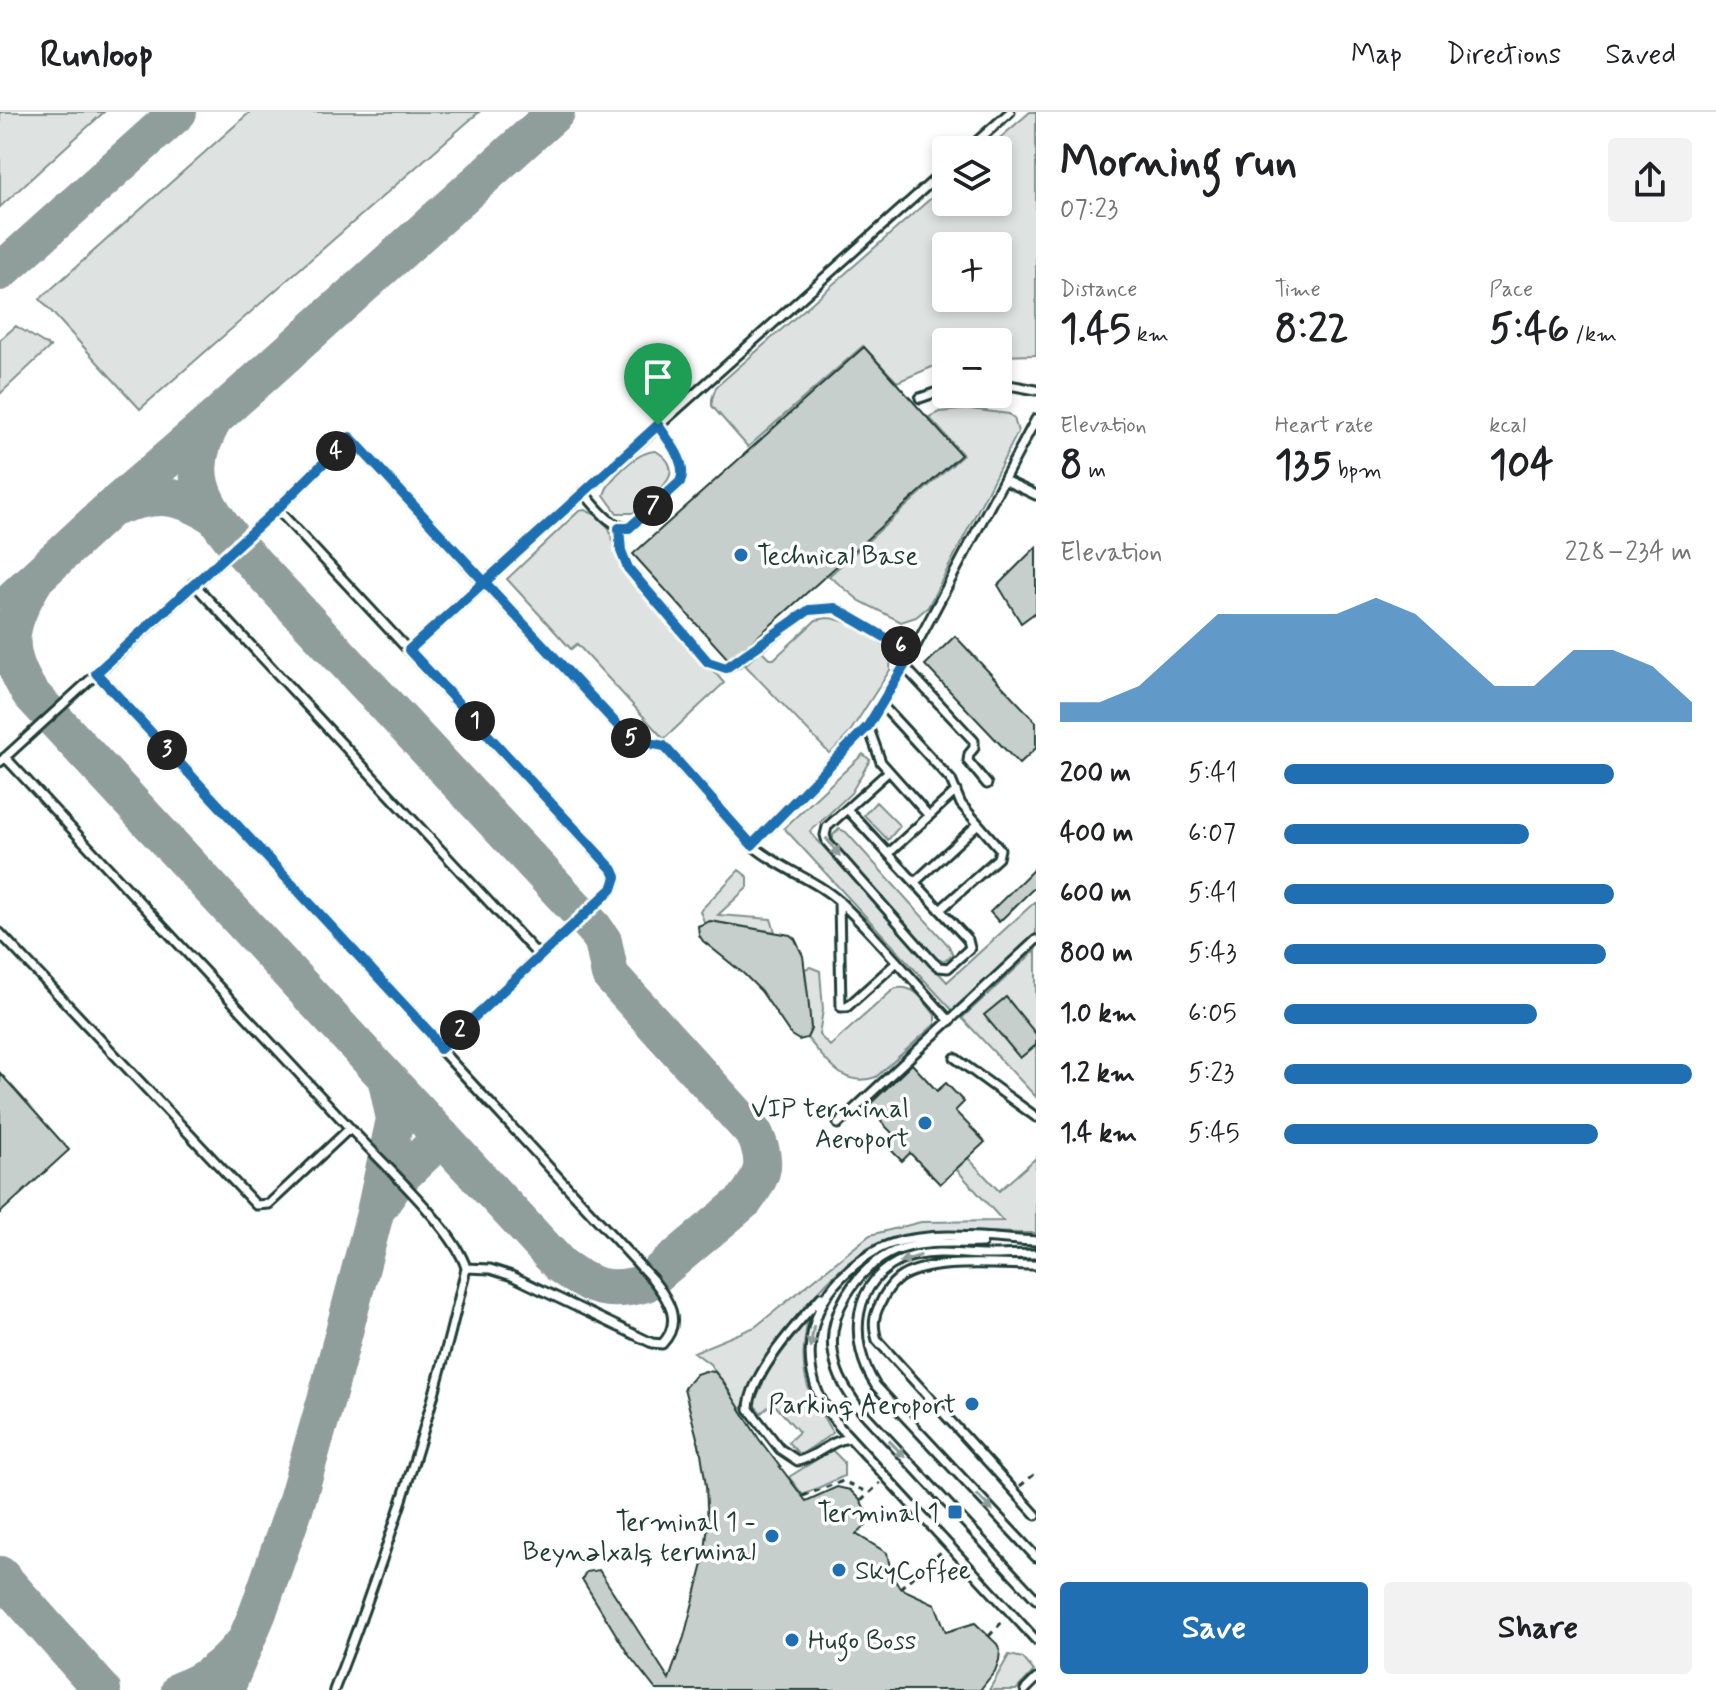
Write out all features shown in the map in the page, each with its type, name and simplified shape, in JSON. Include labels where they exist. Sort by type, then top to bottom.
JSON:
[{"type":"lane","points":[[983,136],[1010,112]]},
{"type":"lane","points":[[409,650],[932,181]]},
{"type":"lane","points":[[1012,386],[1036,390]]},
{"type":"lane","points":[[920,398],[932,394]]},
{"type":"lane","points":[[752,845],[868,726],[912,653],[1036,419]]},
{"type":"lane","points":[[619,528],[629,528],[680,482],[684,474],[681,462],[658,425]]},
{"type":"lane","points":[[334,1690],[367,1606],[424,1433],[466,1268],[463,1256],[450,1237],[350,1128],[2,759],[277,509],[350,437],[622,730],[634,740],[664,746],[752,845],[771,861],[839,901],[950,1021]]},
{"type":"lane","points":[[1004,480],[1036,495]]},
{"type":"lane","points":[[583,492],[619,528],[621,551],[628,568],[708,662],[718,668],[726,668],[737,662],[809,610],[835,608],[912,653]]},
{"type":"lane","points":[[277,509],[613,870],[616,877],[612,889],[440,1049]]},
{"type":"lane","points":[[193,583],[539,956]]},
{"type":"lane","points":[[904,666],[974,741],[968,761],[987,784]]},
{"type":"lane","points":[[96,673],[431,1034],[440,1049],[653,1280],[673,1308],[674,1318],[667,1340],[662,1344],[652,1343],[512,1276],[490,1269],[466,1268]]},
{"type":"lane","points":[[881,704],[951,780],[961,804],[998,845],[1000,854],[940,910]]},
{"type":"lane","points":[[868,726],[881,762],[929,816]]},
{"type":"lane","points":[[847,809],[970,945],[948,968],[939,967],[933,962],[827,842],[827,827],[888,772]]},
{"type":"lane","points":[[889,853],[956,791]]},
{"type":"lane","points":[[915,882],[978,824]]},
{"type":"lane","points":[[839,901],[841,1007],[847,1007],[896,963]]},
{"type":"lane","points":[[0,933],[256,1205],[269,1204],[350,1128]]},
{"type":"lane","points":[[838,1124],[1036,940]]},
{"type":"lane","points":[[955,1058],[1036,1117]]},
{"type":"lane","points":[[850,1438],[834,1441],[798,1461],[780,1449],[749,1409],[749,1401],[767,1365],[794,1327],[837,1281],[864,1257],[892,1244],[920,1238],[1036,1242]]},
{"type":"lane","points":[[1036,1242],[927,1244],[897,1251],[879,1260],[851,1288],[839,1310],[833,1332],[833,1353],[844,1387],[858,1407],[1036,1599]]},
{"type":"lane","points":[[1036,1254],[931,1254],[907,1258],[887,1269],[877,1279],[862,1304],[857,1320],[861,1359],[876,1386],[1036,1557]]},
{"type":"lane","points":[[1036,1265],[923,1268],[899,1278],[884,1296],[874,1316],[877,1340],[1036,1515]]},
{"type":"lane","points":[[837,1281],[820,1306],[813,1326],[811,1363],[819,1395],[850,1438],[1036,1640]]},
{"type":"lane","points":[[1025,1690],[1036,1679]]},
{"type":"path","points":[[803,1496],[843,1481],[869,1493]]},
{"type":"shaded area","points":[[0,112],[104,112],[0,207]]},
{"type":"shaded area","points":[[250,112],[479,112],[140,409],[40,299]]},
{"type":"shaded area","points":[[1030,112],[1036,112],[1036,355],[1012,356],[1012,328],[932,328],[932,367],[897,382],[863,346],[748,447],[712,406],[716,387],[932,197],[932,216],[1012,216],[1012,136],[1002,136]]},
{"type":"shaded area","points":[[16,326],[50,347],[0,394],[0,340]]},
{"type":"shaded area","points":[[970,409],[1009,414],[1014,418],[1018,432],[928,607],[916,617],[901,622],[860,601],[829,576],[963,455],[929,417],[939,412]]},
{"type":"shaded area","points":[[656,451],[670,467],[666,484],[633,513],[617,513],[604,495],[607,488],[633,460]]},
{"type":"shaded area","points":[[585,510],[598,516],[609,528],[619,563],[724,683],[664,739],[577,644],[571,649],[507,579],[579,511]]},
{"type":"shaded area","points":[[827,618],[864,630],[882,643],[891,657],[890,670],[848,735],[830,754],[745,665],[761,650],[774,659],[816,620]]},
{"type":"shaded area","points":[[863,754],[870,760],[851,793],[810,832],[947,982],[1036,901],[1036,933],[953,1011],[784,828]]},
{"type":"shaded area","points":[[876,802],[900,826],[888,840],[864,815]]},
{"type":"shaded area","points":[[839,829],[846,832],[949,946],[953,955],[943,961],[936,959],[833,843],[833,835]]},
{"type":"shaded area","points":[[739,870],[748,877],[748,887],[718,915],[771,919],[775,932],[711,921],[705,924],[700,911]]},
{"type":"shaded area","points":[[1036,950],[1036,1097],[962,1018]]},
{"type":"shaded area","points":[[810,967],[820,971],[823,1010],[819,1035],[830,1046],[894,989],[907,989],[918,994],[935,1015],[935,1024],[876,1077],[864,1080],[844,1076],[807,1038],[811,1029],[805,969]]},
{"type":"shaded area","points":[[968,1158],[999,1191],[1036,1158],[1036,1233],[930,1232],[896,1237],[872,1247],[848,1263],[804,1308],[767,1362],[741,1410],[710,1364],[694,1352],[755,1327],[870,1235],[921,1222],[1003,1221],[956,1169]]},
{"type":"shaded area","points":[[808,1319],[804,1353],[806,1379],[815,1404],[833,1433],[800,1455],[788,1442],[799,1432],[773,1403],[761,1413],[753,1404],[774,1360]]},
{"type":"shaded area","points":[[832,1450],[844,1462],[844,1476],[803,1495],[789,1477]]},
{"type":"shaded area","points":[[1009,1655],[1023,1658],[1034,1671],[1016,1690],[989,1690]]},
{"type":"building","points":[[864,347],[961,455],[745,648],[728,659],[633,554]]},
{"type":"building","points":[[1036,547],[1036,612],[1021,623],[998,585]]},
{"type":"building","points":[[955,636],[1036,722],[1036,748],[1019,764],[925,665]]},
{"type":"building","points":[[1036,867],[1036,886],[999,922],[990,912]]},
{"type":"building","points":[[710,921],[790,935],[795,939],[803,956],[808,996],[811,1029],[807,1038],[799,1040],[791,1035],[761,991],[703,941],[698,926]]},
{"type":"building","points":[[1006,997],[1036,1034],[1036,1045],[1020,1058],[984,1015]]},
{"type":"building","name":"VIP terminal Aeroport","points":[[912,1064],[937,1091],[946,1083],[964,1102],[955,1111],[985,1142],[940,1184],[910,1153],[902,1161],[885,1144],[894,1135],[867,1107]]},
{"type":"building","points":[[0,1073],[69,1150],[0,1213]]},
{"type":"building","name":"Terminal 1 - Beynəlxalq terminal","points":[[715,1372],[722,1380],[759,1439],[806,1501],[837,1487],[850,1490],[861,1501],[866,1512],[866,1525],[856,1534],[887,1553],[892,1576],[900,1588],[935,1604],[946,1632],[975,1623],[997,1644],[1000,1650],[995,1671],[980,1690],[656,1690],[628,1654],[582,1579],[586,1572],[599,1570],[669,1679],[684,1637],[704,1560],[708,1524],[706,1486],[684,1388],[696,1374]]},
{"type":"taxiway","points":[[0,272],[178,112]]},
{"type":"taxiway","points":[[14,598],[556,112]]},
{"type":"taxiway","points":[[34,581],[18,610],[12,637],[15,663],[30,693],[560,1265],[581,1279],[601,1287],[621,1288],[646,1283],[745,1200],[762,1169],[755,1135],[610,975],[603,941],[594,928],[236,544],[213,514],[200,485],[198,470],[199,454],[214,419]]},
{"type":"taxiway","points":[[115,507],[142,499],[166,497],[189,502],[214,516]]},
{"type":"taxiway","points":[[225,1690],[258,1612],[296,1503],[328,1393],[374,1217],[395,1119],[386,1077]]},
{"type":"taxiway","points":[[380,1205],[398,1179],[442,1137]]},
{"type":"taxiway","points":[[0,1575],[102,1690]]},
{"type":"taxiway","points":[[180,1690],[213,1673],[240,1647]]},
{"type":"place","name":"Technical Base","points":[[741,555]]},
{"type":"place","name":"VIP terminal Aeroport","points":[[925,1123]]},
{"type":"place","name":"Parkinq Aeroport","points":[[972,1404]]},
{"type":"place","name":"Terminal 1","points":[[955,1512]]},
{"type":"place","name":"Terminal 1 - Beynəlxalq terminal","points":[[772,1536]]},
{"type":"place","name":"SkyCoffee","points":[[839,1570]]},
{"type":"place","name":"Hugo Boss","points":[[792,1640]]},
{"type":"route","points":[[658,425],[518,550],[488,579],[484,582],[409,650],[613,870],[616,877],[612,889],[440,1049],[431,1034],[96,673],[277,509],[350,437],[484,582],[622,730],[634,740],[664,746],[752,845],[868,726],[912,653],[835,608],[809,610],[726,668],[718,668],[708,662],[628,568],[621,551],[619,528],[629,528],[680,482],[684,474],[681,462],[658,425]]}]
